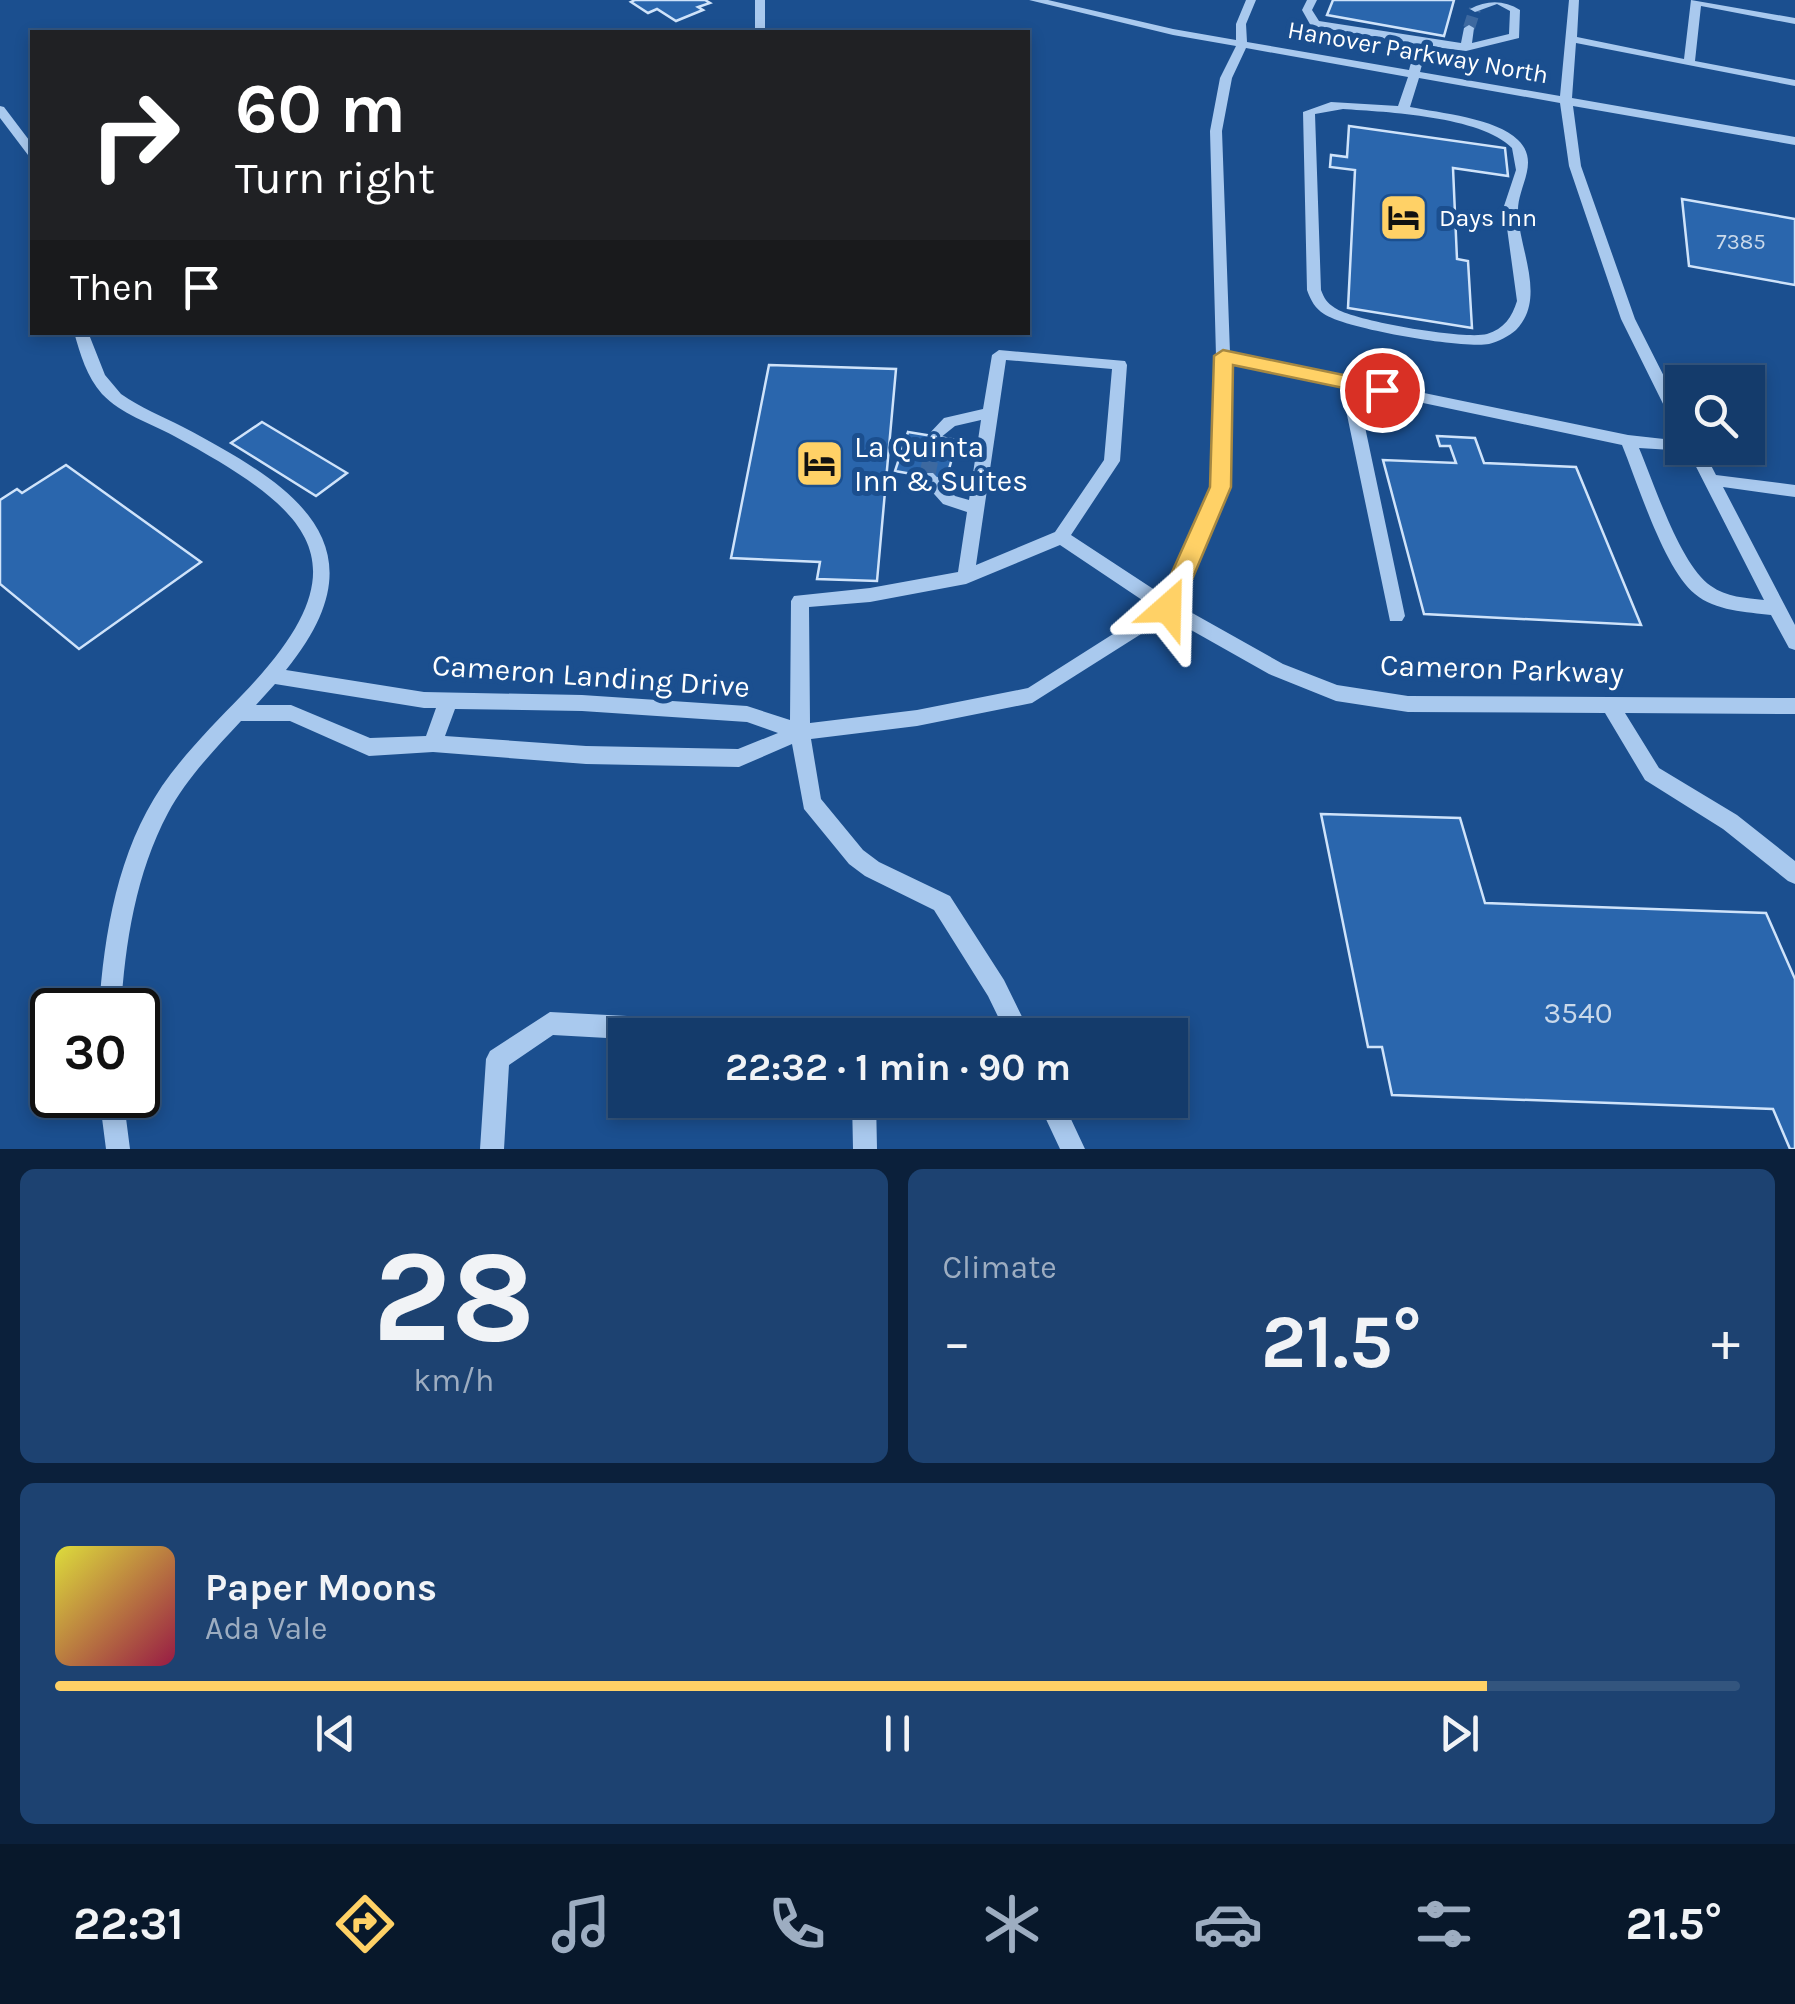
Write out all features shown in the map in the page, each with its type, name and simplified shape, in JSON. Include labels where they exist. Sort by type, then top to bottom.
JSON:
[{"type":"street","points":[[760,0],[760,30]]},
{"type":"street","name":"Hanover Parkway North","points":[[1034,0],[1242,44],[1795,141]]},
{"type":"street","points":[[237,713],[290,713],[370,747],[433,744],[586,755],[740,758],[800,732],[916,718],[1032,695],[1168,608],[1221,487],[1223,356],[1216,131],[1226,78],[1242,44],[1241,24],[1251,0]]},
{"type":"street","points":[[1312,0],[1307,10],[1315,24],[1466,48],[1498,44],[1515,36],[1515,10],[1498,0],[1476,10]]},
{"type":"street","points":[[1574,0],[1566,101],[1575,166],[1628,319],[1665,392]]},
{"type":"street","points":[[1689,63],[1696,1],[1795,21]]},
{"type":"street","points":[[1466,48],[1469,28]]},
{"type":"street","points":[[1571,39],[1795,83]]},
{"type":"street","points":[[1402,108],[1422,42]]},
{"type":"street","points":[[1336,105],[1381,111],[1402,108],[1477,126],[1505,136],[1518,146],[1524,170],[1511,204],[1525,300],[1516,322],[1502,336],[1486,340],[1359,322],[1337,316],[1320,304],[1314,290],[1309,112],[1336,105]]},
{"type":"street","points":[[0,110],[30,149]]},
{"type":"street","points":[[82,335],[98,379],[116,398],[240,466],[297,510],[316,538],[322,566],[318,607],[272,676],[162,803],[126,889],[112,956],[111,988]]},
{"type":"street","points":[[966,577],[999,355],[1120,365],[1112,461],[1061,537],[966,577],[870,595],[800,601],[800,732],[811,803],[856,857],[872,870],[942,903],[1011,1018]]},
{"type":"street","points":[[1223,356],[1665,446]]},
{"type":"street","points":[[1348,382],[1396,616]]},
{"type":"street","points":[[935,436],[950,422],[990,414]]},
{"type":"street","points":[[1628,441],[1688,576],[1716,598],[1777,608]]},
{"type":"street","points":[[1703,465],[1795,643]]},
{"type":"street","points":[[928,477],[950,500],[976,509]]},
{"type":"street","points":[[1711,480],[1795,491]]},
{"type":"street","name":"Cameron Parkway","points":[[1061,537],[1168,608],[1276,669],[1336,692],[1408,704],[1795,706]]},
{"type":"street","name":"Cameron Landing Drive","points":[[272,676],[448,700],[582,703],[747,714],[800,732]]},
{"type":"street","points":[[433,744],[448,700]]},
{"type":"street","points":[[1610,705],[1652,774],[1730,822],[1795,874]]},
{"type":"street","points":[[492,1149],[498,1058],[550,1023],[608,1026]]},
{"type":"street","points":[[114,1118],[118,1149]]},
{"type":"street","points":[[864,1118],[865,1149]]},
{"type":"street","points":[[1058,1118],[1073,1149]]},
{"type":"building","points":[[1333,0],[1454,0],[1444,36],[1327,15]]},
{"type":"building","points":[[631,2],[710,3],[676,21],[657,9],[648,13]]},
{"type":"building","name":"Days Inn","points":[[1349,126],[1505,148],[1508,176],[1453,168],[1457,259],[1468,261],[1472,328],[1348,308],[1355,170],[1330,167],[1331,155],[1347,157]]},
{"type":"building","points":[[1682,199],[1795,219],[1795,285],[1689,266]]},
{"type":"building","name":"La Quinta Inn & Suites","points":[[769,365],[896,369],[877,581],[817,579],[820,562],[731,558]]},
{"type":"building","points":[[262,422],[347,473],[316,496],[231,443]]},
{"type":"building","points":[[908,432],[957,440],[946,480],[895,471]]},
{"type":"building","points":[[1437,436],[1475,438],[1484,463],[1576,467],[1641,625],[1424,614],[1383,460],[1456,463],[1450,446],[1440,446]]},
{"type":"building","points":[[66,465],[201,562],[79,649],[0,584],[0,500],[17,489],[22,493]]},
{"type":"building","points":[[1321,814],[1460,818],[1485,903],[1766,913],[1795,979],[1795,1149],[1790,1149],[1773,1109],[1392,1095],[1382,1047],[1368,1047]]},
{"type":"tunnel","points":[[1469,28],[1475,9]]},
{"type":"tunnel","points":[[927,477],[935,436]]},
{"type":"place","name":"Days Inn","points":[[1404,217]]},
{"type":"place","name":"La Quinta Inn & Suites","points":[[819,464]]},
{"type":"route","points":[[1168,608],[1221,487],[1223,356],[1382,390]]}]
